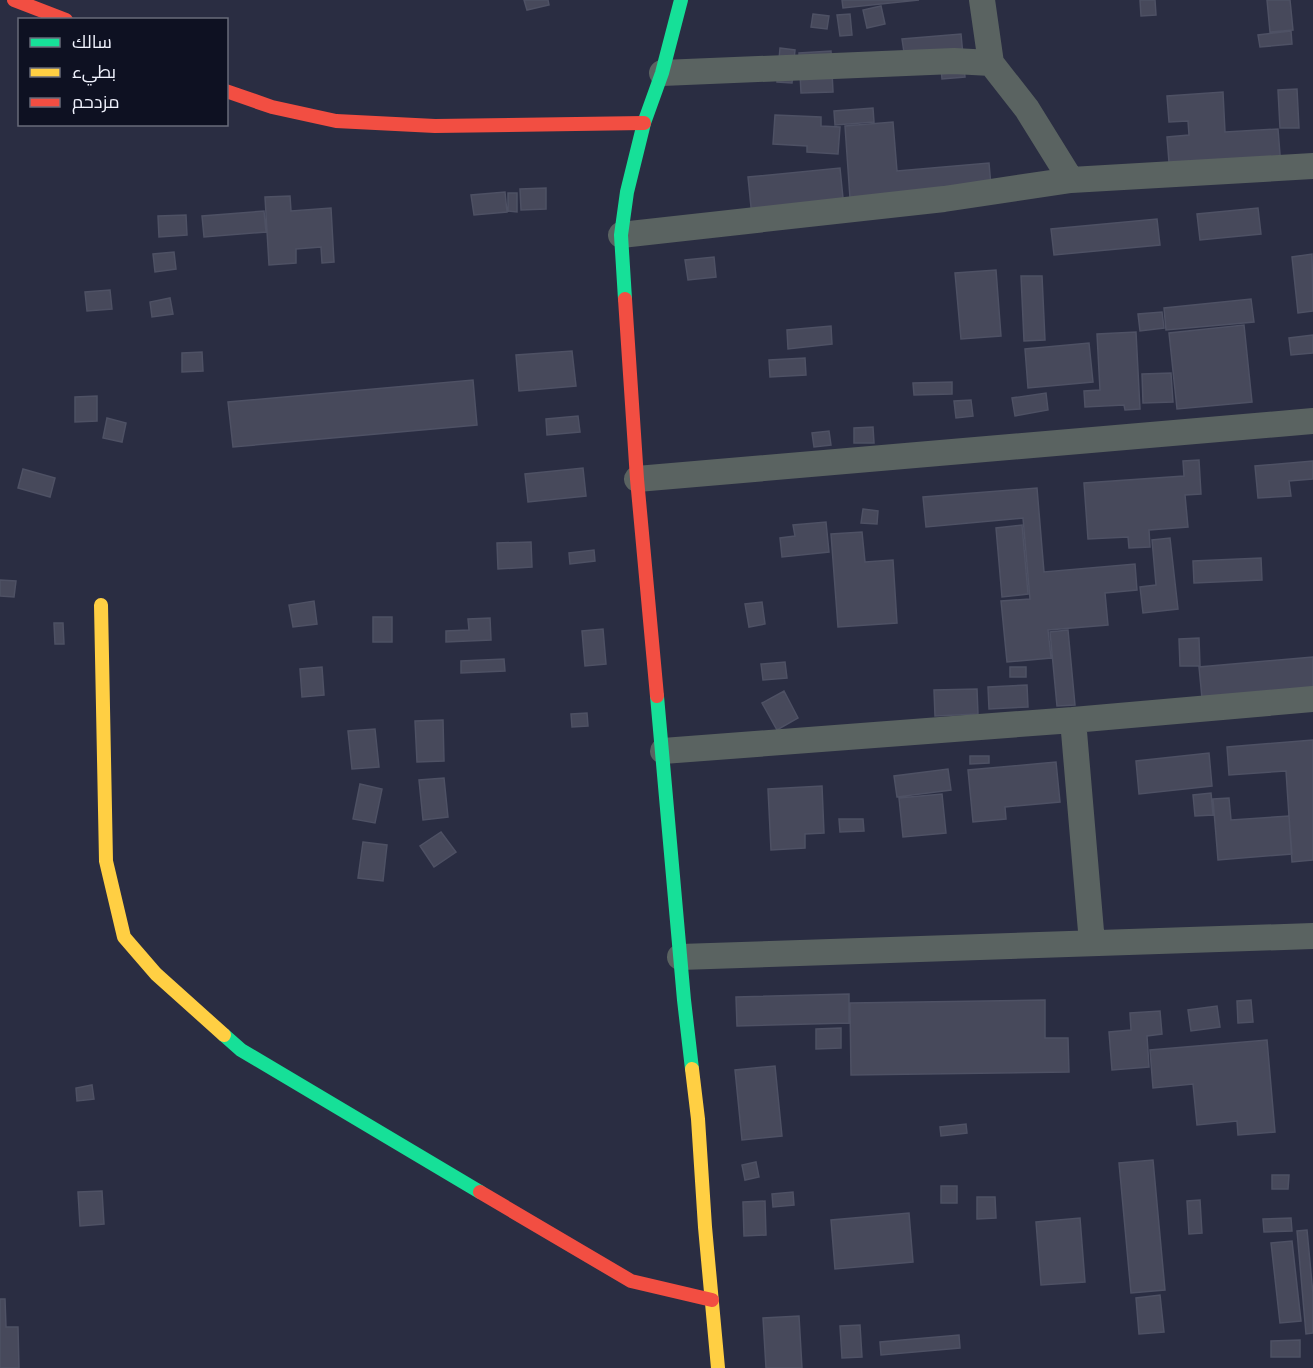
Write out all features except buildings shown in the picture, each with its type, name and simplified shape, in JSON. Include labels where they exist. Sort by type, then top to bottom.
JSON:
[{"type":"street","points":[[14,0],[61,18]]},
{"type":"street","points":[[681,0],[662,73],[644,123],[627,192],[621,234],[637,479],[680,957],[698,1119],[718,1368]]},
{"type":"street","points":[[982,0],[991,63],[1027,109],[1071,180]]},
{"type":"street","points":[[662,73],[954,61],[991,63]]},
{"type":"street","points":[[228,92],[272,107],[336,121],[435,126],[644,123]]},
{"type":"street","points":[[621,234],[944,199],[1071,180],[1313,166]]},
{"type":"street","points":[[637,479],[1313,421]]},
{"type":"street","points":[[100,604],[106,861],[124,937],[156,974],[241,1050],[631,1281],[711,1300]]},
{"type":"street","points":[[663,751],[1313,699]]},
{"type":"street","points":[[1073,720],[1092,943]]},
{"type":"street","points":[[680,957],[1313,936]]},
{"type":"traffic: fast","points":[[625,299],[621,235],[627,192],[644,123],[662,73],[681,0]]},
{"type":"traffic: fast","points":[[657,696],[692,1069]]},
{"type":"traffic: fast","points":[[224,1035],[241,1050],[480,1192]]},
{"type":"traffic: slow","points":[[101,605],[106,861],[124,937],[156,974],[224,1035]]},
{"type":"traffic: slow","points":[[692,1069],[718,1368]]},
{"type":"traffic: jam","points":[[14,0],[61,18]]},
{"type":"traffic: jam","points":[[228,92],[272,107],[336,121],[435,126],[644,123]]},
{"type":"traffic: jam","points":[[625,299],[637,479],[657,696]]},
{"type":"traffic: jam","points":[[480,1192],[631,1281],[712,1300]]}]
